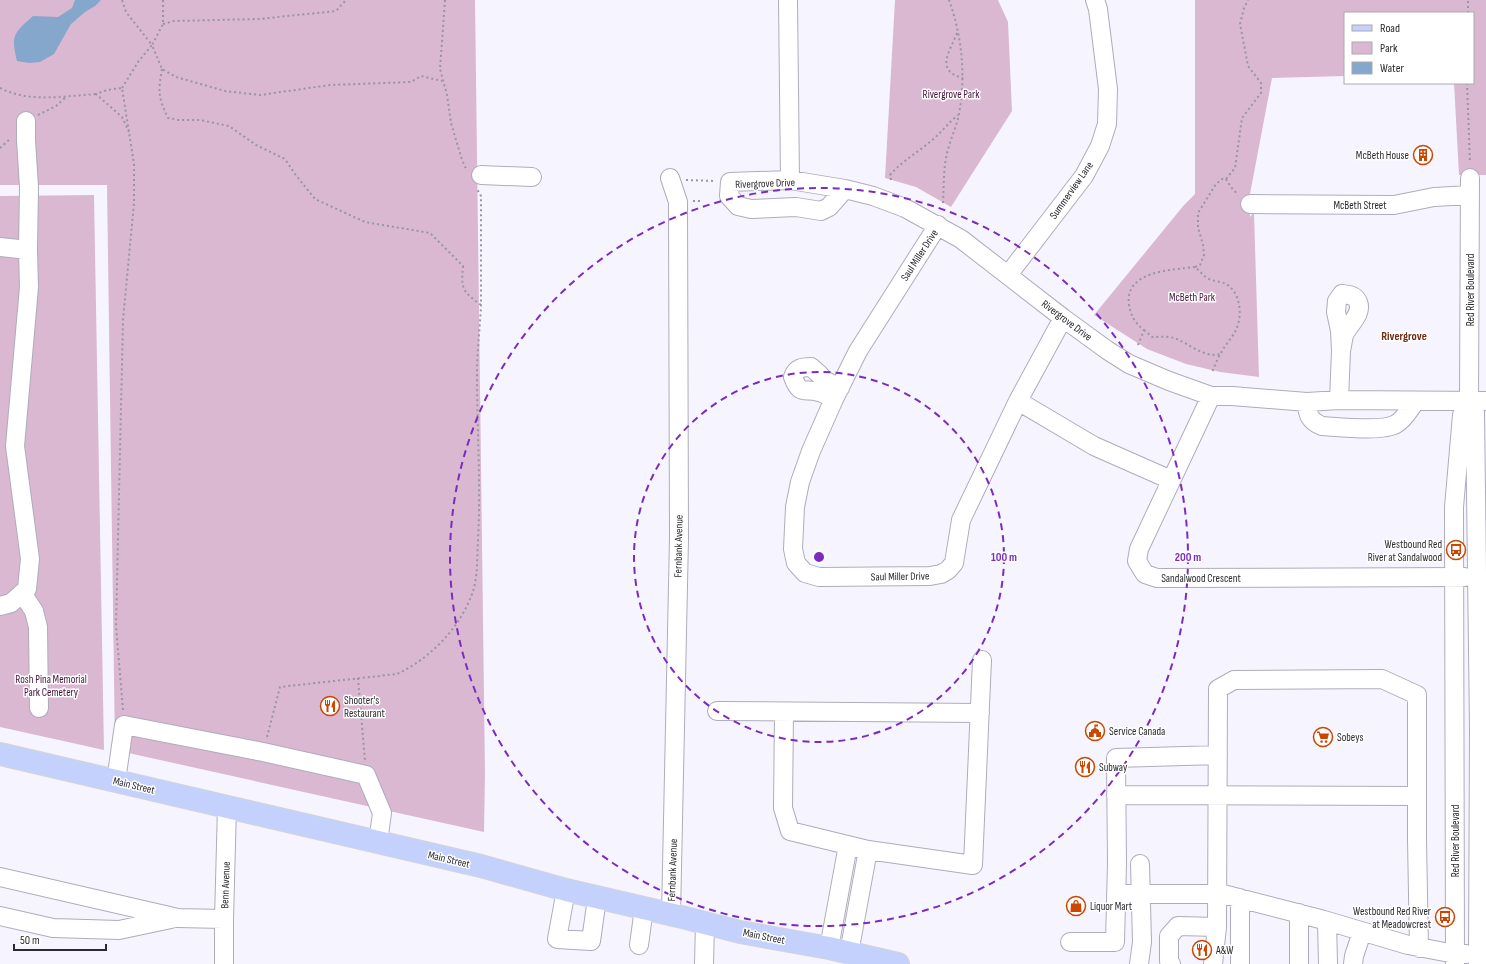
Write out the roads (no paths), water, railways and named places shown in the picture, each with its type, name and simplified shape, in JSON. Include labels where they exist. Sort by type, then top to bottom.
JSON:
[{"type":"main road","name":"Main Street","points":[[0,754],[481,866],[597,898],[705,922],[740,932],[839,950],[898,964]]},
{"type":"street","points":[[788,0],[790,180]]},
{"type":"street","name":"Summerview Lane","points":[[1008,275],[1084,176],[1100,146],[1107,124],[1108,89],[1098,9],[1095,0]]},
{"type":"street","points":[[0,606],[11,603],[27,589],[30,559],[15,446],[29,287],[29,187],[26,121]]},
{"type":"street","points":[[475,178],[532,177]]},
{"type":"street","name":"Fernbank Avenue","points":[[670,178],[678,202],[679,531],[671,915]]},
{"type":"street","name":"Rivergrove Drive","points":[[845,189],[829,207],[821,211],[796,207],[752,209],[738,206],[729,196],[730,182],[790,180],[845,189],[873,196],[905,208],[961,239],[1063,318],[1129,364],[1169,381],[1211,396],[1232,396],[1307,402],[1339,400],[1477,402]]},
{"type":"street","name":"McBeth Street","points":[[1250,204],[1394,205],[1434,197],[1470,187]]},
{"type":"street","name":"Red River Boulevard","points":[[1470,187],[1477,402],[1475,413],[1482,577],[1482,874],[1480,958],[1455,959],[1454,507],[1462,415],[1477,402]]},
{"type":"street","name":"Saul Miller Drive","points":[[938,225],[858,351],[811,451],[800,482],[795,507],[793,549],[796,563],[805,573],[819,576],[930,576],[941,574],[948,570],[954,563],[961,520],[1018,401],[1063,318]]},
{"type":"street","points":[[0,247],[28,250]]},
{"type":"street","points":[[1339,400],[1341,350]]},
{"type":"street","name":"Sandalwood Crescent","points":[[1211,396],[1139,549],[1137,561],[1145,574],[1157,578],[1453,578]]},
{"type":"street","points":[[1018,401],[1094,446],[1171,480]]},
{"type":"street","points":[[1307,402],[1310,418],[1315,423],[1322,426],[1383,428],[1395,425],[1402,419],[1416,401]]},
{"type":"street","points":[[1453,578],[1482,577]]},
{"type":"street","points":[[22,593],[34,611],[38,627],[39,708]]},
{"type":"street","points":[[784,712],[783,808],[790,831],[868,850],[973,865],[982,660]]},
{"type":"street","points":[[1213,964],[1217,927],[1218,689],[1234,680],[1382,679],[1417,695],[1419,948]]},
{"type":"street","points":[[717,711],[980,713]]},
{"type":"street","points":[[116,781],[124,725],[263,752],[366,775],[382,813],[378,842]]},
{"type":"street","points":[[1455,728],[1482,729]]},
{"type":"street","points":[[1070,942],[1116,942],[1116,758],[1218,755]]},
{"type":"street","points":[[1116,795],[1417,796]]},
{"type":"street","name":"Benn Avenue","points":[[224,964],[227,807]]},
{"type":"street","points":[[839,950],[848,845]]},
{"type":"street","points":[[839,950],[868,850]]},
{"type":"street","points":[[1139,964],[1142,932],[1140,864]]},
{"type":"street","points":[[0,877],[178,918],[224,919]]},
{"type":"street","points":[[566,890],[557,939],[591,941],[597,898]]},
{"type":"street","points":[[1116,894],[1223,894],[1327,921],[1455,959]]},
{"type":"street","points":[[1240,898],[1240,964]]},
{"type":"street","points":[[639,945],[644,908]]},
{"type":"street","points":[[1298,914],[1299,964]]},
{"type":"street","points":[[0,916],[52,928],[119,930],[178,918]]},
{"type":"street","points":[[1327,921],[1328,964]]},
{"type":"street","points":[[704,964],[705,922]]},
{"type":"street","points":[[1171,964],[1169,961],[1169,936],[1178,926],[1217,927]]},
{"type":"street","points":[[1142,932],[1169,936]]},
{"type":"street","points":[[1353,964],[1354,956],[1362,932]]},
{"type":"water","points":[[75,0],[101,0],[71,24],[54,54],[40,62],[29,63],[17,61],[14,40],[21,27],[33,16],[58,17],[72,8]]},
{"type":"place","name":"McBeth House","points":[[1423,155]]},
{"type":"place","name":"Westbound Red River at Sandalwood","points":[[1456,550]]},
{"type":"place","name":"Shooter's Restaurant","points":[[330,706]]},
{"type":"place","name":"Service Canada","points":[[1095,731]]},
{"type":"place","name":"Sobeys","points":[[1323,737]]},
{"type":"place","name":"Subway","points":[[1085,767]]},
{"type":"place","name":"Liquor Mart","points":[[1076,906]]},
{"type":"place","name":"Westbound Red River at Meadowcrest","points":[[1445,917]]},
{"type":"place","name":"A&W","points":[[1202,950]]},
{"type":"district","name":"Rivergrove","points":[[1404,336]]},
{"type":"park label","name":"Rivergrove Park","points":[[951,94]]},
{"type":"park label","name":"McBeth Park","points":[[1192,297]]},
{"type":"park label","name":"Rosh Pina Memorial Park Cemetery","points":[[51,685]]}]
